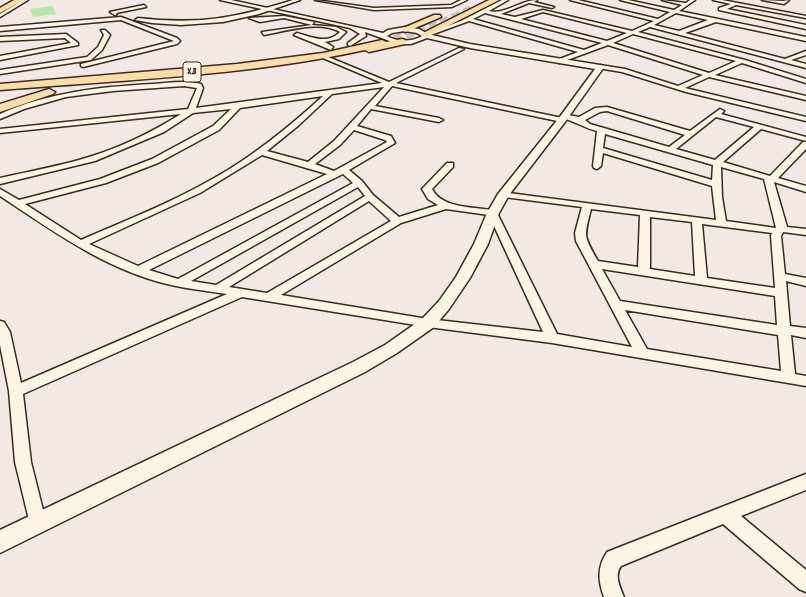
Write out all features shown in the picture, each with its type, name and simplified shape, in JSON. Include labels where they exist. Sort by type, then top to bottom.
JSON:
[{"type":"highway","points":[[0,2],[4,0]]},
{"type":"highway","points":[[0,7],[14,0]]},
{"type":"highway","points":[[0,11],[20,0]]},
{"type":"highway","points":[[405,29],[480,0]]},
{"type":"highway","points":[[470,3],[489,0]]},
{"type":"highway","points":[[425,35],[495,0]]},
{"type":"highway","points":[[0,108],[31,97],[71,87],[331,48],[350,44],[381,34]]},
{"type":"highway","name":"X3","points":[[0,82],[211,70],[302,59],[381,34]]},
{"type":"highway","name":"X3","points":[[0,87],[182,71],[286,58],[381,34]]},
{"type":"highway","points":[[211,70],[256,68],[326,58],[402,42]]},
{"type":"highway","points":[[0,79],[54,78]]},
{"type":"highway","points":[[0,95],[2,99],[0,102]]},
{"type":"street","points":[[0,16],[26,0]]},
{"type":"street","points":[[223,0],[381,34],[394,30],[405,29],[419,31],[425,35],[452,43],[559,61],[599,70]]},
{"type":"street","points":[[240,0],[394,30]]},
{"type":"street","points":[[0,29],[81,24],[121,18],[180,23],[208,22],[246,16],[270,10],[298,0]]},
{"type":"street","points":[[317,0],[368,8],[442,7],[470,3]]},
{"type":"street","points":[[414,41],[425,35],[444,30],[469,20],[506,0]]},
{"type":"street","points":[[496,14],[535,0]]},
{"type":"street","points":[[572,0],[658,20]]},
{"type":"street","points":[[622,0],[806,39]]},
{"type":"street","points":[[664,0],[686,4]]},
{"type":"street","points":[[559,61],[635,33],[676,11],[692,0]]},
{"type":"street","points":[[715,0],[803,17],[806,13]]},
{"type":"street","points":[[764,0],[784,3],[787,0]]},
{"type":"street","points":[[411,2],[442,7]]},
{"type":"street","points":[[529,2],[563,9]]},
{"type":"street","points":[[736,4],[720,10],[806,28]]},
{"type":"street","points":[[83,65],[177,42],[175,38],[121,18],[112,12],[144,6]]},
{"type":"street","points":[[485,11],[608,43],[709,76],[806,98]]},
{"type":"street","points":[[514,19],[544,11],[742,61],[806,81]]},
{"type":"street","points":[[246,16],[260,20],[284,17],[320,26],[333,27],[343,25],[364,34],[361,39],[350,44]]},
{"type":"street","points":[[381,34],[410,24],[431,19]]},
{"type":"street","points":[[469,20],[585,52]]},
{"type":"street","points":[[680,33],[713,20],[720,21]]},
{"type":"street","points":[[357,24],[381,34],[387,39],[402,42],[414,41],[639,75],[678,88],[806,118]]},
{"type":"street","points":[[638,25],[680,33],[806,66]]},
{"type":"street","points":[[264,33],[320,26]]},
{"type":"street","points":[[320,42],[342,35],[343,32],[333,27]]},
{"type":"street","points":[[691,28],[698,30]]},
{"type":"street","points":[[444,30],[443,36],[452,43]]},
{"type":"street","points":[[0,72],[89,59],[95,56],[105,39],[106,35],[103,31]]},
{"type":"street","points":[[297,35],[320,42],[331,48]]},
{"type":"street","points":[[0,39],[66,36],[78,50],[89,59],[98,62]]},
{"type":"street","points":[[0,47],[13,38]]},
{"type":"street","points":[[0,131],[238,106],[390,84],[461,49]]},
{"type":"street","points":[[0,58],[78,50]]},
{"type":"street","points":[[784,61],[806,53]]},
{"type":"street","points":[[678,88],[759,54]]},
{"type":"street","points":[[789,54],[797,56]]},
{"type":"street","points":[[326,58],[378,81],[569,119],[669,151],[717,163],[806,189]]},
{"type":"street","points":[[0,542],[37,522],[359,367],[391,349],[428,323],[463,278],[481,244],[493,213],[504,194],[569,119],[599,70]]},
{"type":"street","points":[[0,117],[36,102],[68,94],[184,84],[199,85],[200,88],[191,111],[161,130],[112,152],[75,163],[0,181]]},
{"type":"street","points":[[309,165],[337,143],[390,84]]},
{"type":"street","points":[[80,244],[200,189],[262,152],[329,94]]},
{"type":"street","points":[[669,151],[732,101]]},
{"type":"street","points":[[19,203],[103,181],[154,161],[216,128],[238,106]]},
{"type":"street","points":[[370,106],[439,120]]},
{"type":"street","points":[[569,119],[598,110],[607,109],[691,134]]},
{"type":"street","points":[[716,115],[806,139]]},
{"type":"street","points":[[138,271],[370,157],[391,141],[388,138],[352,127]]},
{"type":"street","points":[[722,224],[717,198],[717,163],[758,127]]},
{"type":"street","points":[[596,166],[601,130]]},
{"type":"street","points":[[770,178],[806,144]]},
{"type":"street","points":[[599,150],[717,184]]},
{"type":"street","points":[[262,152],[335,174]]},
{"type":"street","points":[[450,165],[427,189],[431,197],[446,206],[493,213]]},
{"type":"street","points":[[344,170],[359,182],[370,197],[397,221]]},
{"type":"street","points":[[770,178],[777,206],[780,230],[776,236],[788,378]]},
{"type":"street","points":[[179,283],[359,182]]},
{"type":"street","points":[[0,192],[80,244],[138,271],[179,283],[238,294],[428,323],[552,338],[806,381]]},
{"type":"street","points":[[504,194],[697,221],[806,232]]},
{"type":"street","points":[[216,290],[370,197]]},
{"type":"street","points":[[587,205],[580,233],[581,241],[642,353]]},
{"type":"street","points":[[268,298],[397,221],[446,206]]},
{"type":"street","points":[[493,213],[552,338]]},
{"type":"street","points":[[644,272],[645,213]]},
{"type":"street","points":[[697,221],[701,281]]},
{"type":"street","points":[[594,264],[781,293]]},
{"type":"street","points":[[780,276],[806,282]]},
{"type":"street","points":[[16,392],[238,294]]},
{"type":"street","points":[[617,305],[806,333]]},
{"type":"street","points":[[0,325],[4,332],[16,392],[24,462],[37,522]]},
{"type":"street","points":[[614,597],[607,576],[609,563],[614,558],[726,515],[806,482]]},
{"type":"street","points":[[726,515],[806,582]]},
{"type":"green space","points":[[52,6],[56,14],[33,17],[30,9]]},
{"type":"tunnel","points":[[382,43],[437,25],[472,9]]}]
